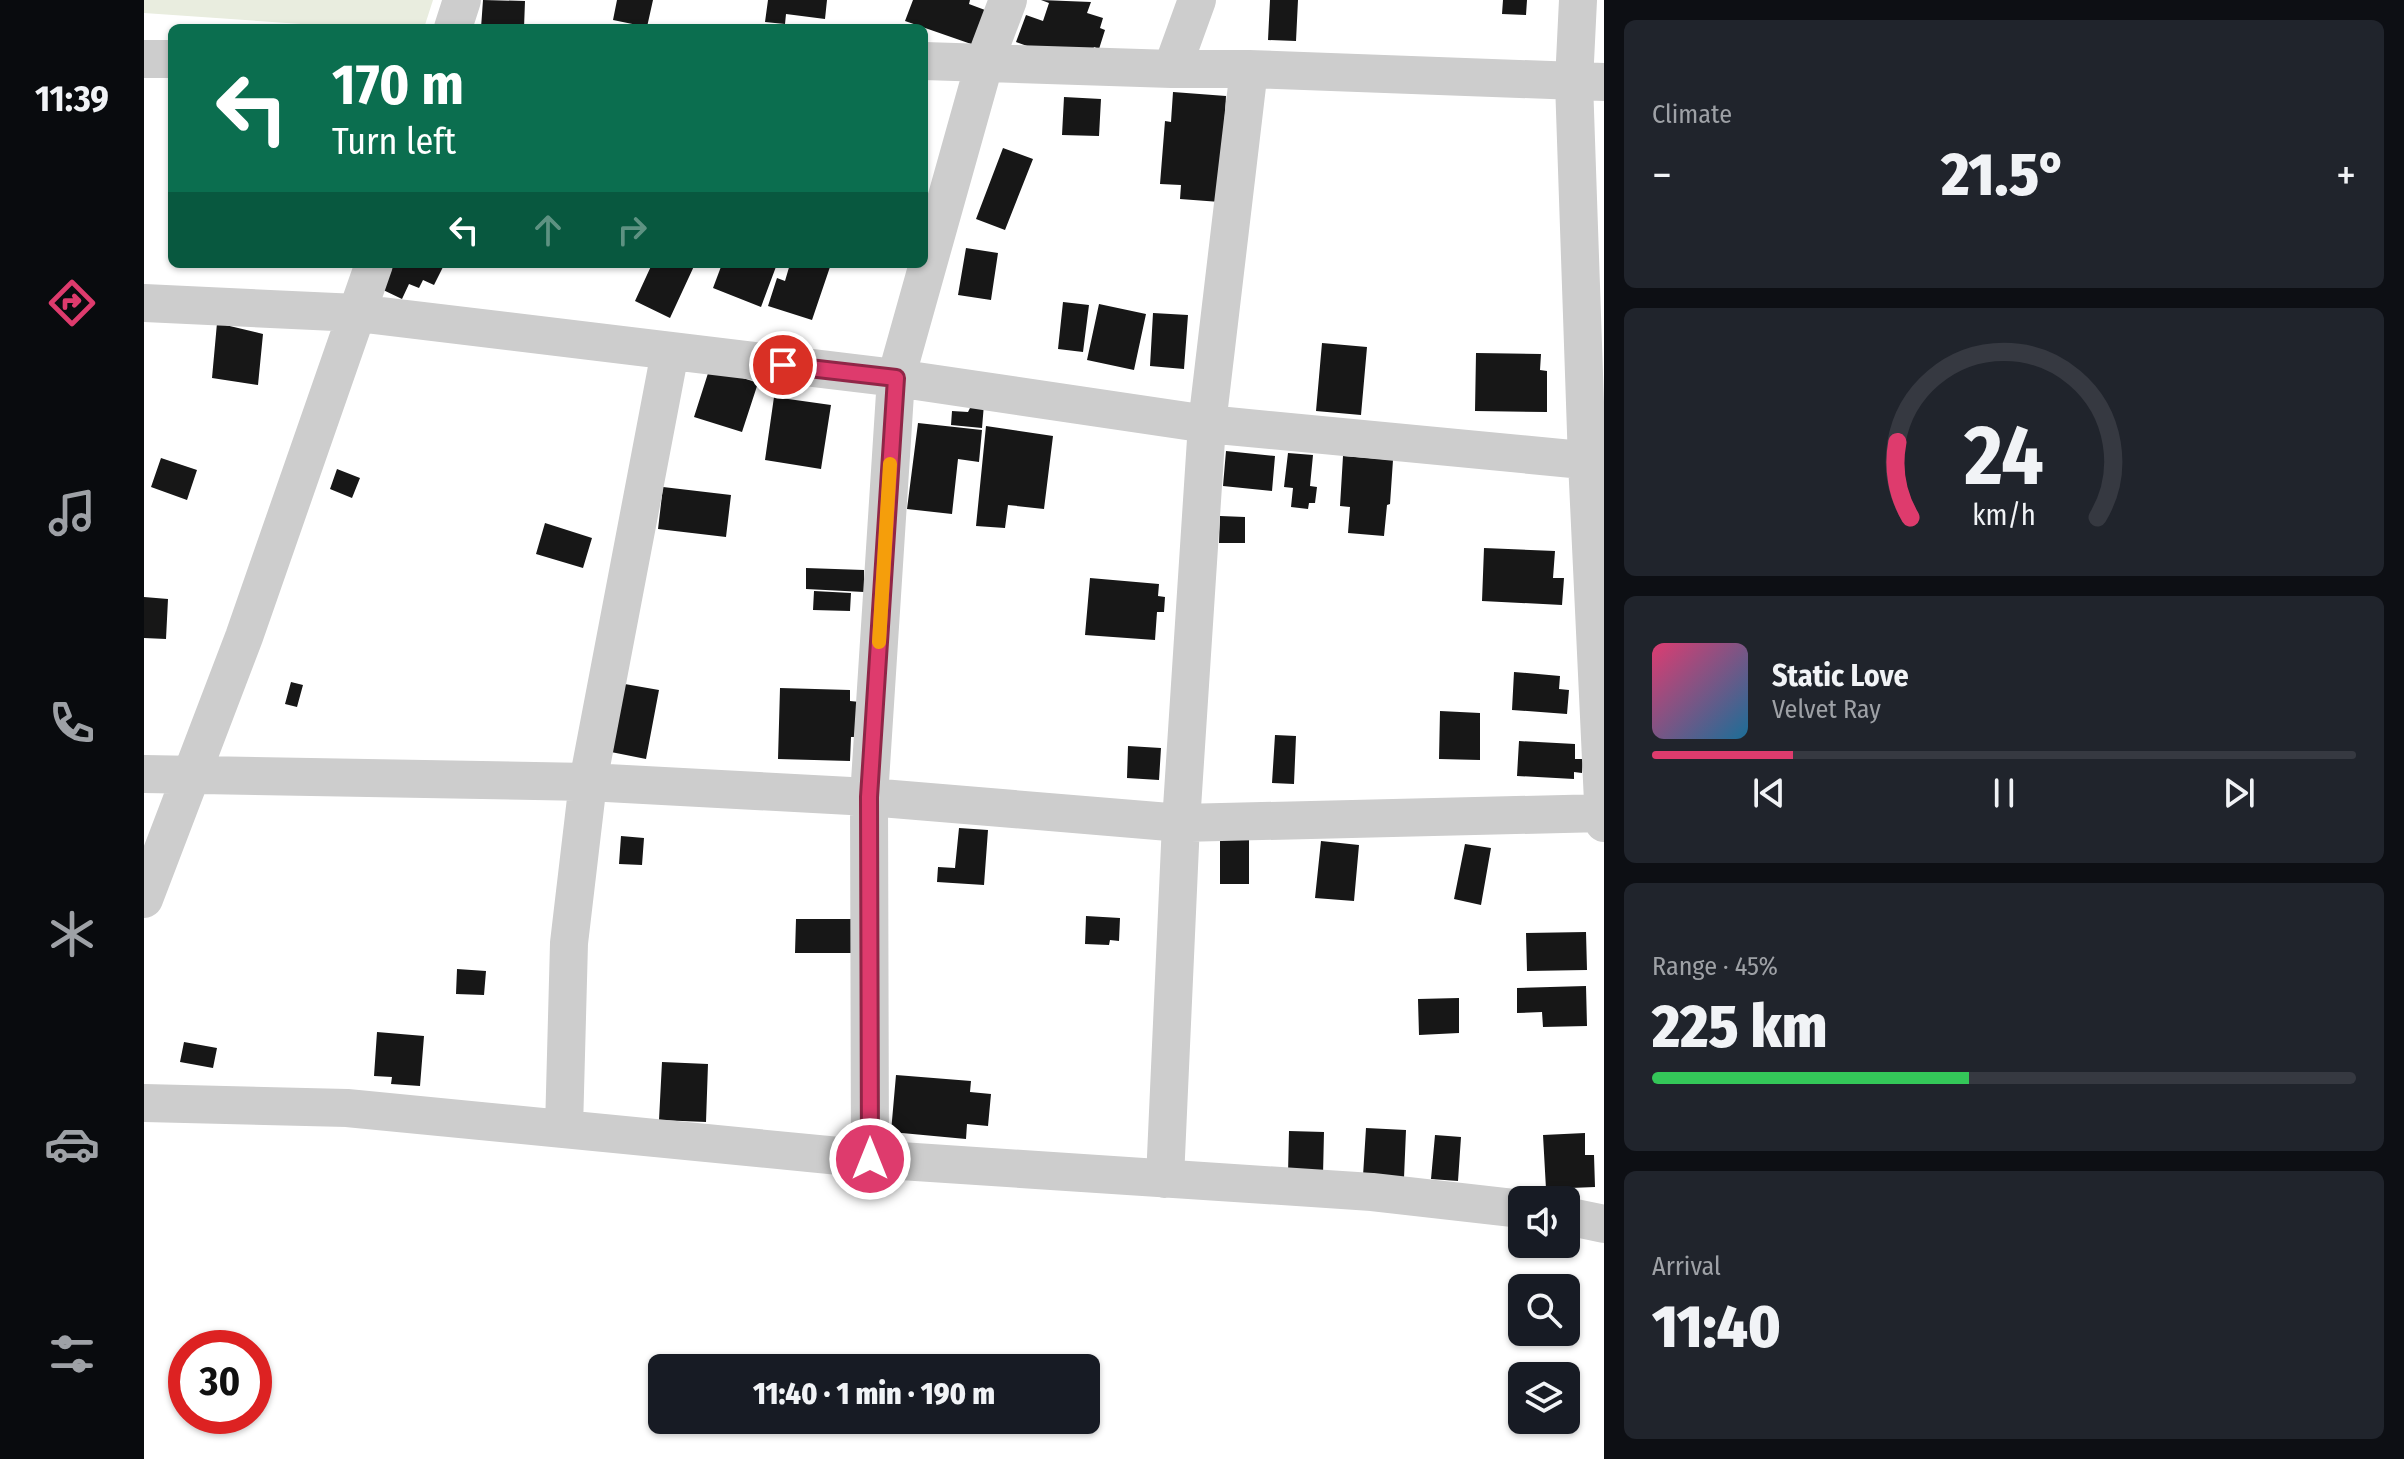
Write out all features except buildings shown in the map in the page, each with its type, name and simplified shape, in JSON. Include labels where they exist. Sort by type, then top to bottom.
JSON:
[{"type":"street","points":[[454,24],[462,0]]},
{"type":"street","points":[[928,264],[985,61],[1008,0]]},
{"type":"street","points":[[1172,69],[1197,0]]},
{"type":"street","points":[[1578,0],[1589,82],[1604,823]]},
{"type":"street","points":[[144,59],[168,59]]},
{"type":"street","points":[[928,61],[1589,82]]},
{"type":"street","points":[[1165,1179],[1181,823],[1207,424],[1249,69]]},
{"type":"street","points":[[144,899],[244,637],[373,268]]},
{"type":"street","points":[[870,1159],[869,797],[896,378],[927,268]]},
{"type":"street","points":[[144,303],[357,313],[896,378],[1207,424],[1595,461]]},
{"type":"street","points":[[564,1129],[569,943],[588,782],[670,352]]},
{"type":"street","points":[[144,774],[588,782],[869,797],[1181,823],[1604,813]]},
{"type":"street","points":[[144,1103],[347,1108],[870,1159],[1372,1192],[1508,1207]]},
{"type":"street","points":[[1580,1219],[1604,1224]]},
{"type":"shaded area","points":[[144,0],[433,0],[425,24],[302,24],[144,13]]},
{"type":"slow traffic","points":[[879,642],[890,464]]},
{"type":"route","points":[[783,365],[896,378],[869,797],[870,1159]]}]
